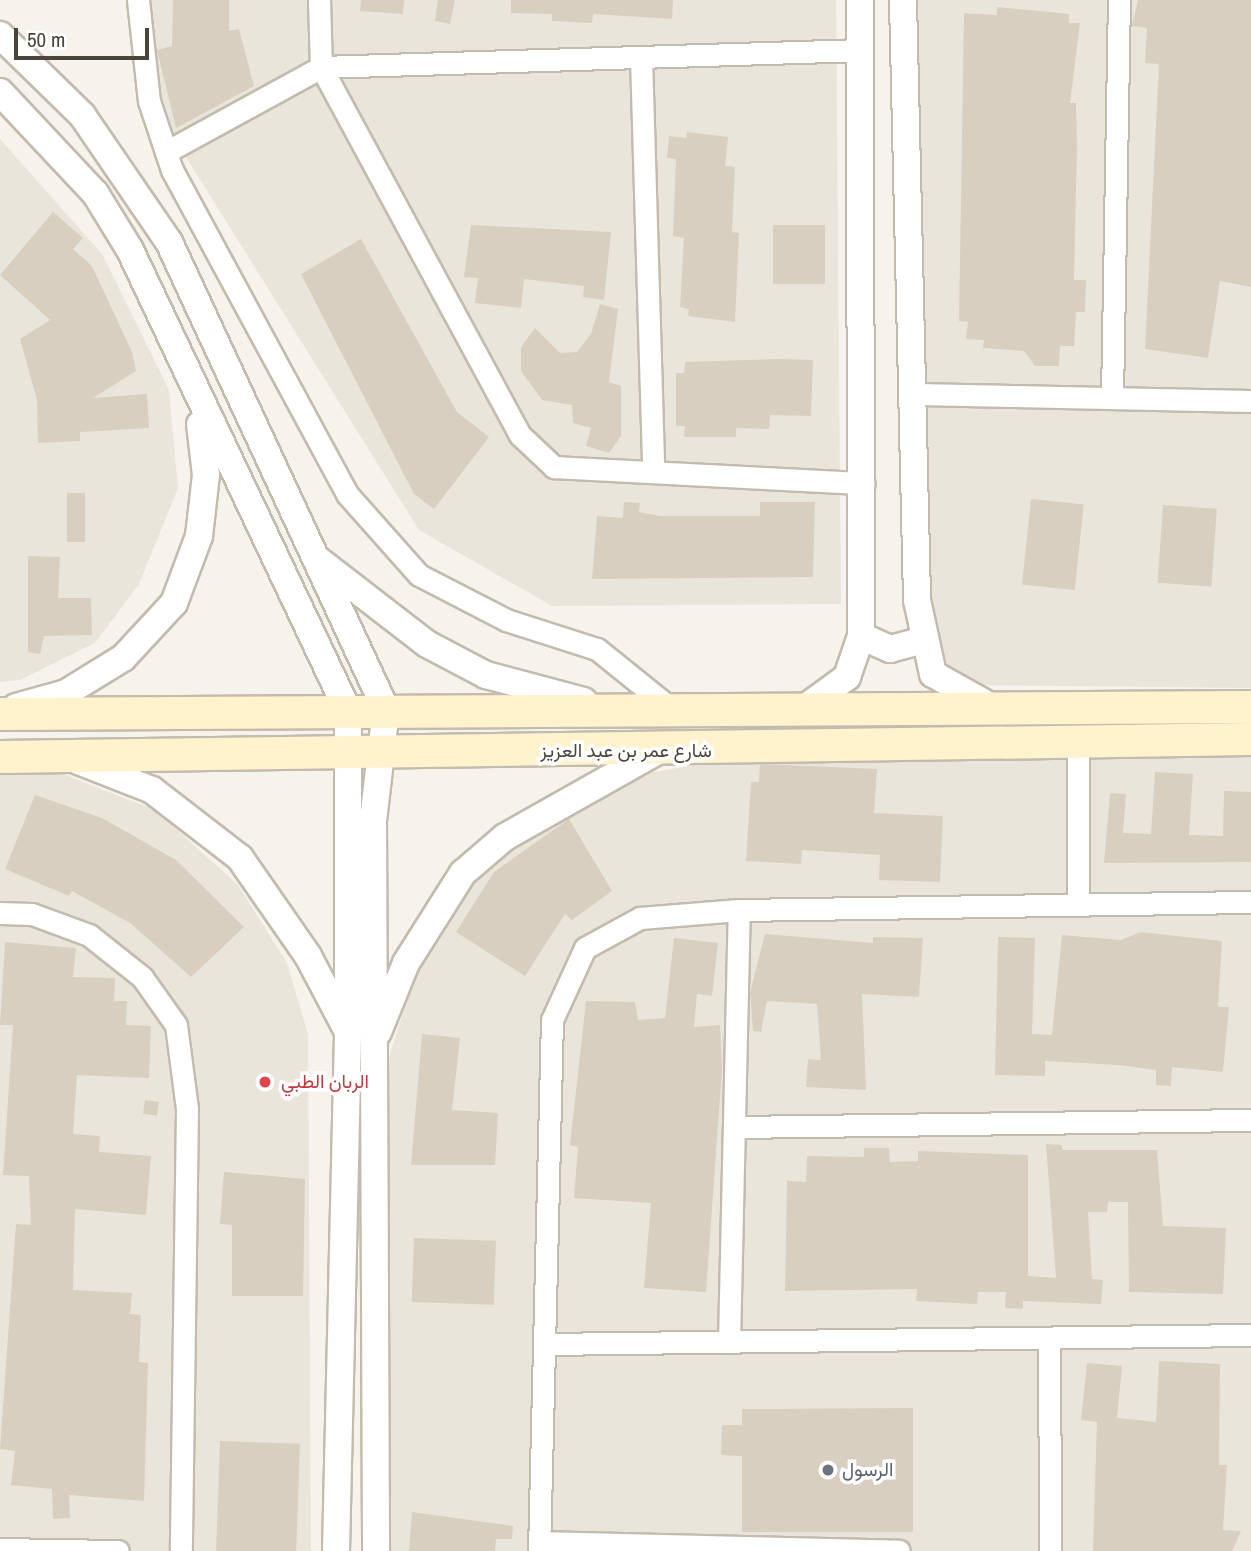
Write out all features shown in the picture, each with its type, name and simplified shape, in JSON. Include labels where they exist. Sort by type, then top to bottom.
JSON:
[{"type":"main road","points":[[0,712],[988,705],[1251,707]]},
{"type":"main road","name":"شارع عمر بن عبد العزيز","points":[[0,757],[383,749],[656,752],[1078,740],[1251,739]]},
{"type":"street","points":[[138,0],[149,101],[166,152],[347,495],[419,575],[506,620],[597,649],[670,708]]},
{"type":"street","points":[[319,0],[321,67],[520,435],[554,467],[864,483]]},
{"type":"street","points":[[806,707],[847,677],[861,636],[864,483],[860,0]]},
{"type":"street","points":[[903,0],[923,640],[933,674],[988,705]]},
{"type":"street","points":[[1112,398],[1119,0]]},
{"type":"street","points":[[0,34],[82,115],[169,242],[386,710],[373,820],[376,1551]]},
{"type":"street","points":[[166,152],[321,67],[861,50]]},
{"type":"street","points":[[641,57],[653,472]]},
{"type":"street","points":[[0,92],[95,193],[130,250],[194,395],[348,710],[348,1034],[336,1551]]},
{"type":"street","points":[[917,394],[1251,401]]},
{"type":"street","points":[[0,712],[66,694],[123,658],[174,603],[199,536],[206,475],[194,395]]},
{"type":"street","points":[[315,557],[427,644],[486,675],[545,694],[627,708]]},
{"type":"street","points":[[861,636],[890,649],[923,640]]},
{"type":"street","points":[[1078,740],[1078,903]]},
{"type":"street","points":[[374,1044],[407,963],[463,873],[505,837],[656,752]]},
{"type":"street","points":[[65,756],[152,790],[240,858],[308,956],[348,1034]]},
{"type":"street","points":[[899,1551],[539,1546],[552,1020],[584,948],[640,918],[739,910],[1251,902]]},
{"type":"street","points":[[729,1342],[739,910]]},
{"type":"street","points":[[0,913],[32,914],[89,935],[142,977],[176,1025],[187,1110],[181,1551]]},
{"type":"street","points":[[734,1127],[1251,1120]]},
{"type":"street","points":[[544,1344],[1251,1335]]},
{"type":"street","points":[[1049,1338],[1050,1551]]},
{"type":"street","points":[[0,1549],[118,1551]]},
{"type":"shaded area","points":[[145,0],[836,0],[841,604],[552,606],[419,530],[169,130],[147,51]]},
{"type":"shaded area","points":[[918,0],[1251,0],[1251,688],[966,685],[932,653],[926,605]]},
{"type":"shaded area","points":[[0,139],[102,254],[169,390],[178,488],[139,584],[95,643],[20,680],[0,682]]},
{"type":"shaded area","points":[[1251,752],[1251,1551],[385,1551],[388,1061],[420,959],[481,867],[514,840],[635,775],[720,761]]},
{"type":"shaded area","points":[[0,771],[55,771],[155,810],[238,885],[287,963],[308,1034],[311,1551],[0,1551]]},
{"type":"building","points":[[173,0],[229,0],[229,31],[239,29],[254,86],[176,128],[157,50],[172,46]]},
{"type":"building","points":[[361,0],[404,0],[403,14],[360,11]]},
{"type":"building","points":[[438,0],[455,0],[450,24],[435,21]]},
{"type":"building","points":[[511,0],[673,0],[672,19],[593,14],[592,23],[552,21],[552,14],[511,13]]},
{"type":"building","points":[[1138,0],[1251,0],[1251,287],[1220,281],[1208,358],[1145,349],[1159,64],[1145,63],[1147,28],[1132,26]]},
{"type":"building","points":[[997,7],[1069,14],[1069,23],[1080,23],[1070,103],[1076,103],[1077,146],[1074,280],[1086,280],[1085,312],[1076,312],[1074,346],[1060,346],[1059,366],[1035,366],[1024,351],[983,348],[984,340],[966,339],[968,322],[959,321],[964,13],[997,15]]},
{"type":"building","points":[[687,132],[728,137],[725,166],[735,167],[732,232],[739,233],[735,322],[688,316],[689,309],[680,307],[684,238],[673,236],[676,159],[667,158],[669,136],[686,138]]},
{"type":"building","points":[[53,212],[83,238],[73,249],[92,266],[132,352],[136,371],[93,398],[147,394],[149,428],[80,432],[80,441],[38,443],[37,400],[20,339],[50,320],[0,275]]},
{"type":"building","points":[[471,225],[611,232],[604,300],[583,297],[584,286],[524,279],[521,308],[475,303],[478,278],[464,277]]},
{"type":"building","points":[[773,225],[825,225],[825,284],[773,284]]},
{"type":"building","points":[[361,239],[457,412],[489,437],[434,509],[414,494],[301,274]]},
{"type":"building","points":[[600,304],[618,309],[609,382],[621,386],[621,436],[609,453],[586,446],[591,428],[573,423],[572,405],[542,400],[521,371],[521,347],[535,328],[560,353],[577,352],[591,334]]},
{"type":"building","points":[[813,360],[811,416],[770,415],[769,429],[736,428],[736,437],[684,437],[685,426],[676,426],[676,373],[684,373],[685,362]]},
{"type":"building","points":[[67,493],[85,493],[85,542],[67,542]]},
{"type":"building","points":[[1031,499],[1084,505],[1075,590],[1022,585]]},
{"type":"building","points":[[624,502],[640,503],[639,512],[660,516],[760,516],[760,502],[815,502],[813,577],[592,579],[597,516],[623,518]]},
{"type":"building","points":[[1163,505],[1217,509],[1211,587],[1158,583]]},
{"type":"building","points":[[28,556],[60,557],[58,598],[91,598],[92,635],[44,636],[40,654],[28,652]]},
{"type":"building","points":[[760,764],[877,769],[874,813],[943,816],[940,882],[879,880],[880,855],[802,850],[801,864],[746,861],[751,782],[759,782]]},
{"type":"building","points":[[1155,772],[1193,774],[1189,835],[1223,836],[1224,791],[1251,792],[1251,862],[1104,863],[1110,793],[1126,794],[1123,833],[1151,834]]},
{"type":"building","points":[[35,795],[102,818],[176,860],[244,927],[191,977],[130,923],[72,891],[69,896],[5,869]]},
{"type":"building","points":[[569,819],[612,891],[572,920],[565,914],[525,976],[456,932],[494,872]]},
{"type":"building","points":[[1141,932],[1222,941],[1218,1007],[1229,1007],[1223,1072],[1172,1067],[1171,1086],[1156,1085],[1156,1070],[1045,1061],[1045,1076],[995,1075],[998,937],[1035,938],[1032,1034],[1052,1035],[1062,935],[1121,940]]},
{"type":"building","points":[[765,934],[873,943],[873,937],[923,938],[919,997],[862,994],[866,1090],[806,1087],[808,1059],[821,1060],[817,1004],[767,1001],[761,1032],[753,1031],[750,993]]},
{"type":"building","points":[[674,938],[718,943],[712,996],[697,994],[694,1027],[720,1025],[722,1069],[706,1292],[644,1288],[651,1203],[574,1198],[578,1147],[570,1145],[586,1001],[635,1002],[638,1020],[665,1018]]},
{"type":"building","points":[[5,942],[76,948],[73,977],[115,978],[114,1001],[127,1001],[126,1025],[151,1026],[149,1078],[77,1075],[73,1134],[100,1136],[99,1152],[151,1156],[146,1215],[75,1209],[73,1290],[132,1293],[130,1314],[141,1315],[139,1362],[148,1363],[144,1501],[69,1495],[70,1518],[53,1519],[52,1489],[11,1485],[15,1451],[0,1449],[16,1224],[31,1225],[29,1176],[3,1175],[13,1025],[0,1025]]},
{"type":"building","points":[[422,1034],[460,1038],[452,1110],[498,1113],[495,1165],[411,1165]]},
{"type":"building","points":[[145,1100],[159,1102],[157,1116],[143,1114]]},
{"type":"building","points":[[1046,1144],[1062,1145],[1062,1150],[1157,1150],[1163,1226],[1226,1228],[1223,1294],[1129,1292],[1128,1202],[1108,1202],[1107,1212],[1088,1212],[1092,1279],[1103,1280],[1101,1304],[1023,1301],[1023,1309],[1005,1308],[1006,1292],[978,1292],[977,1304],[916,1301],[917,1289],[785,1291],[787,1181],[806,1182],[807,1156],[864,1157],[864,1148],[889,1148],[890,1162],[918,1161],[918,1151],[1028,1155],[1028,1276],[1056,1278]]},
{"type":"building","points":[[224,1172],[305,1179],[303,1296],[232,1296],[232,1225],[220,1224]]},
{"type":"building","points":[[414,1238],[496,1241],[494,1305],[412,1302]]},
{"type":"building","points":[[1159,1361],[1220,1364],[1219,1465],[1227,1465],[1223,1530],[1241,1531],[1232,1551],[1093,1551],[1097,1422],[1081,1420],[1087,1363],[1122,1366],[1117,1418],[1156,1422]]},
{"type":"building","name":"الرسول","points":[[913,1408],[913,1532],[742,1532],[742,1456],[721,1455],[722,1425],[742,1425],[742,1409]]},
{"type":"building","points":[[220,1441],[300,1444],[296,1551],[216,1551]]},
{"type":"building","points":[[412,1512],[513,1526],[512,1539],[496,1539],[495,1551],[409,1551]]},
{"type":"place","name":"الربان الطبي","points":[[265,1082]]},
{"type":"place","name":"الرسول","points":[[828,1470]]}]
